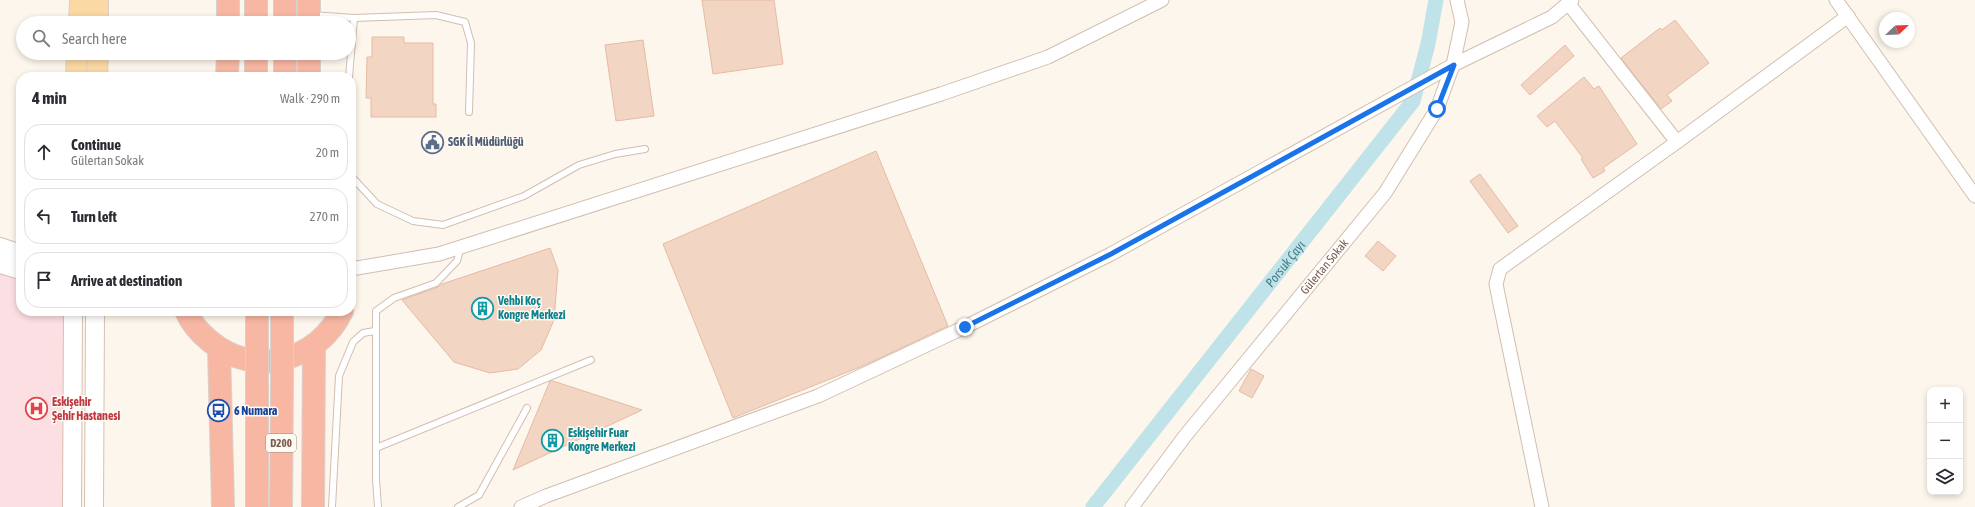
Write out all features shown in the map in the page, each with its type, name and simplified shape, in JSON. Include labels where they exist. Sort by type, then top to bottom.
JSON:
[{"type":"highway","points":[[228,0],[228,16]]},
{"type":"highway","points":[[256,0],[256,16]]},
{"type":"highway","points":[[285,0],[285,16]]},
{"type":"highway","points":[[227,72],[228,60]]},
{"type":"highway","points":[[256,60],[256,72]]},
{"type":"highway","points":[[285,60],[285,72]]},
{"type":"highway","points":[[309,60],[309,72]]},
{"type":"highway","points":[[189,316],[202,335],[220,349],[242,359],[267,362],[292,357],[314,346],[335,326],[340,316]]},
{"type":"highway","name":"D200","points":[[257,316],[257,507]]},
{"type":"highway","name":"D200","points":[[281,507],[282,316]]},
{"type":"highway","points":[[313,507],[314,346]]},
{"type":"highway","points":[[220,349],[223,507]]},
{"type":"main road","points":[[79,16],[80,0]]},
{"type":"main road","points":[[98,0],[98,16]]},
{"type":"main road","points":[[76,72],[77,60]]},
{"type":"main road","points":[[97,72],[98,60]]},
{"type":"main road","points":[[0,247],[16,252]]},
{"type":"main road","points":[[0,264],[16,269]]},
{"type":"main road","points":[[72,507],[73,316]]},
{"type":"main road","points":[[94,507],[95,316]]},
{"type":"street","points":[[356,268],[439,254],[941,94],[1048,57],[1162,0]]},
{"type":"street","name":"Gülertan Sokak","points":[[1132,507],[1185,436],[1385,193],[1437,109],[1454,65],[1462,22],[1457,0]]},
{"type":"street","points":[[1836,0],[1975,196]]},
{"type":"street","points":[[521,507],[553,493],[818,396],[965,327],[1111,254],[1394,97],[1454,65],[1552,17],[1570,2],[1677,142]]},
{"type":"street","points":[[1542,507],[1496,284],[1500,269],[1677,142],[1848,16]]},
{"type":"lane","points":[[309,12],[339,16]]},
{"type":"lane","points":[[356,18],[436,15],[464,22],[471,43],[469,112]]},
{"type":"lane","points":[[349,72],[350,60]]},
{"type":"lane","points":[[356,181],[378,204],[413,221],[443,225],[524,196],[579,165],[615,154],[645,149]]},
{"type":"lane","points":[[378,507],[376,448],[376,311],[394,298],[436,283],[457,261],[461,247]]},
{"type":"lane","points":[[332,507],[339,376],[353,342],[363,333],[375,331]]},
{"type":"lane","points":[[376,448],[591,360]]},
{"type":"lane","points":[[458,507],[479,494],[527,408]]},
{"type":"shaded area","name":"Eskişehir Şehir Hastanesi","points":[[16,245],[16,316],[77,316],[72,507],[0,507],[0,248]]},
{"type":"building","points":[[702,0],[774,0],[783,64],[713,74]]},
{"type":"building","points":[[1675,20],[1709,63],[1667,95],[1672,101],[1661,109],[1621,58],[1660,28],[1662,30]]},
{"type":"building","points":[[372,37],[404,37],[404,43],[433,43],[433,104],[436,104],[436,117],[371,117],[371,98],[366,98],[367,57],[372,57]]},
{"type":"building","points":[[643,40],[654,116],[616,121],[605,45]]},
{"type":"building","points":[[1565,45],[1574,56],[1530,95],[1521,85]]},
{"type":"building","points":[[1584,77],[1594,89],[1599,86],[1637,144],[1603,168],[1605,171],[1593,178],[1581,159],[1583,158],[1555,121],[1547,127],[1537,116]]},
{"type":"building","points":[[876,151],[948,326],[865,365],[733,418],[663,244]]},
{"type":"building","points":[[1480,174],[1518,226],[1508,233],[1470,181]]},
{"type":"building","points":[[1378,241],[1396,256],[1383,271],[1365,256]]},
{"type":"building","name":"Vehbi Koç Kongre Merkezi","points":[[550,248],[558,270],[554,320],[541,350],[518,369],[490,373],[454,362],[402,300],[438,287],[442,284]]},
{"type":"building","points":[[1251,369],[1264,376],[1252,398],[1239,391]]},
{"type":"building","name":"Eskişehir Fuar Kongre Merkezi","points":[[550,381],[553,381],[642,410],[513,470]]},
{"type":"waterway","name":"Porsuk Çayı","points":[[1093,507],[1413,101],[1428,44],[1436,0]]},
{"type":"place","name":"SGK İl Müdürlüğü","points":[[433,142]]},
{"type":"place","name":"Vehbi Koç Kongre Merkezi","points":[[482,308]]},
{"type":"place","name":"Eskişehir Şehir Hastanesi","points":[[37,409]]},
{"type":"place","name":"6 Numara","points":[[218,411]]},
{"type":"place","name":"Eskişehir Fuar Kongre Merkezi","points":[[552,440]]},
{"type":"route","points":[[965,327],[1111,254],[1454,65],[1437,109]]}]
